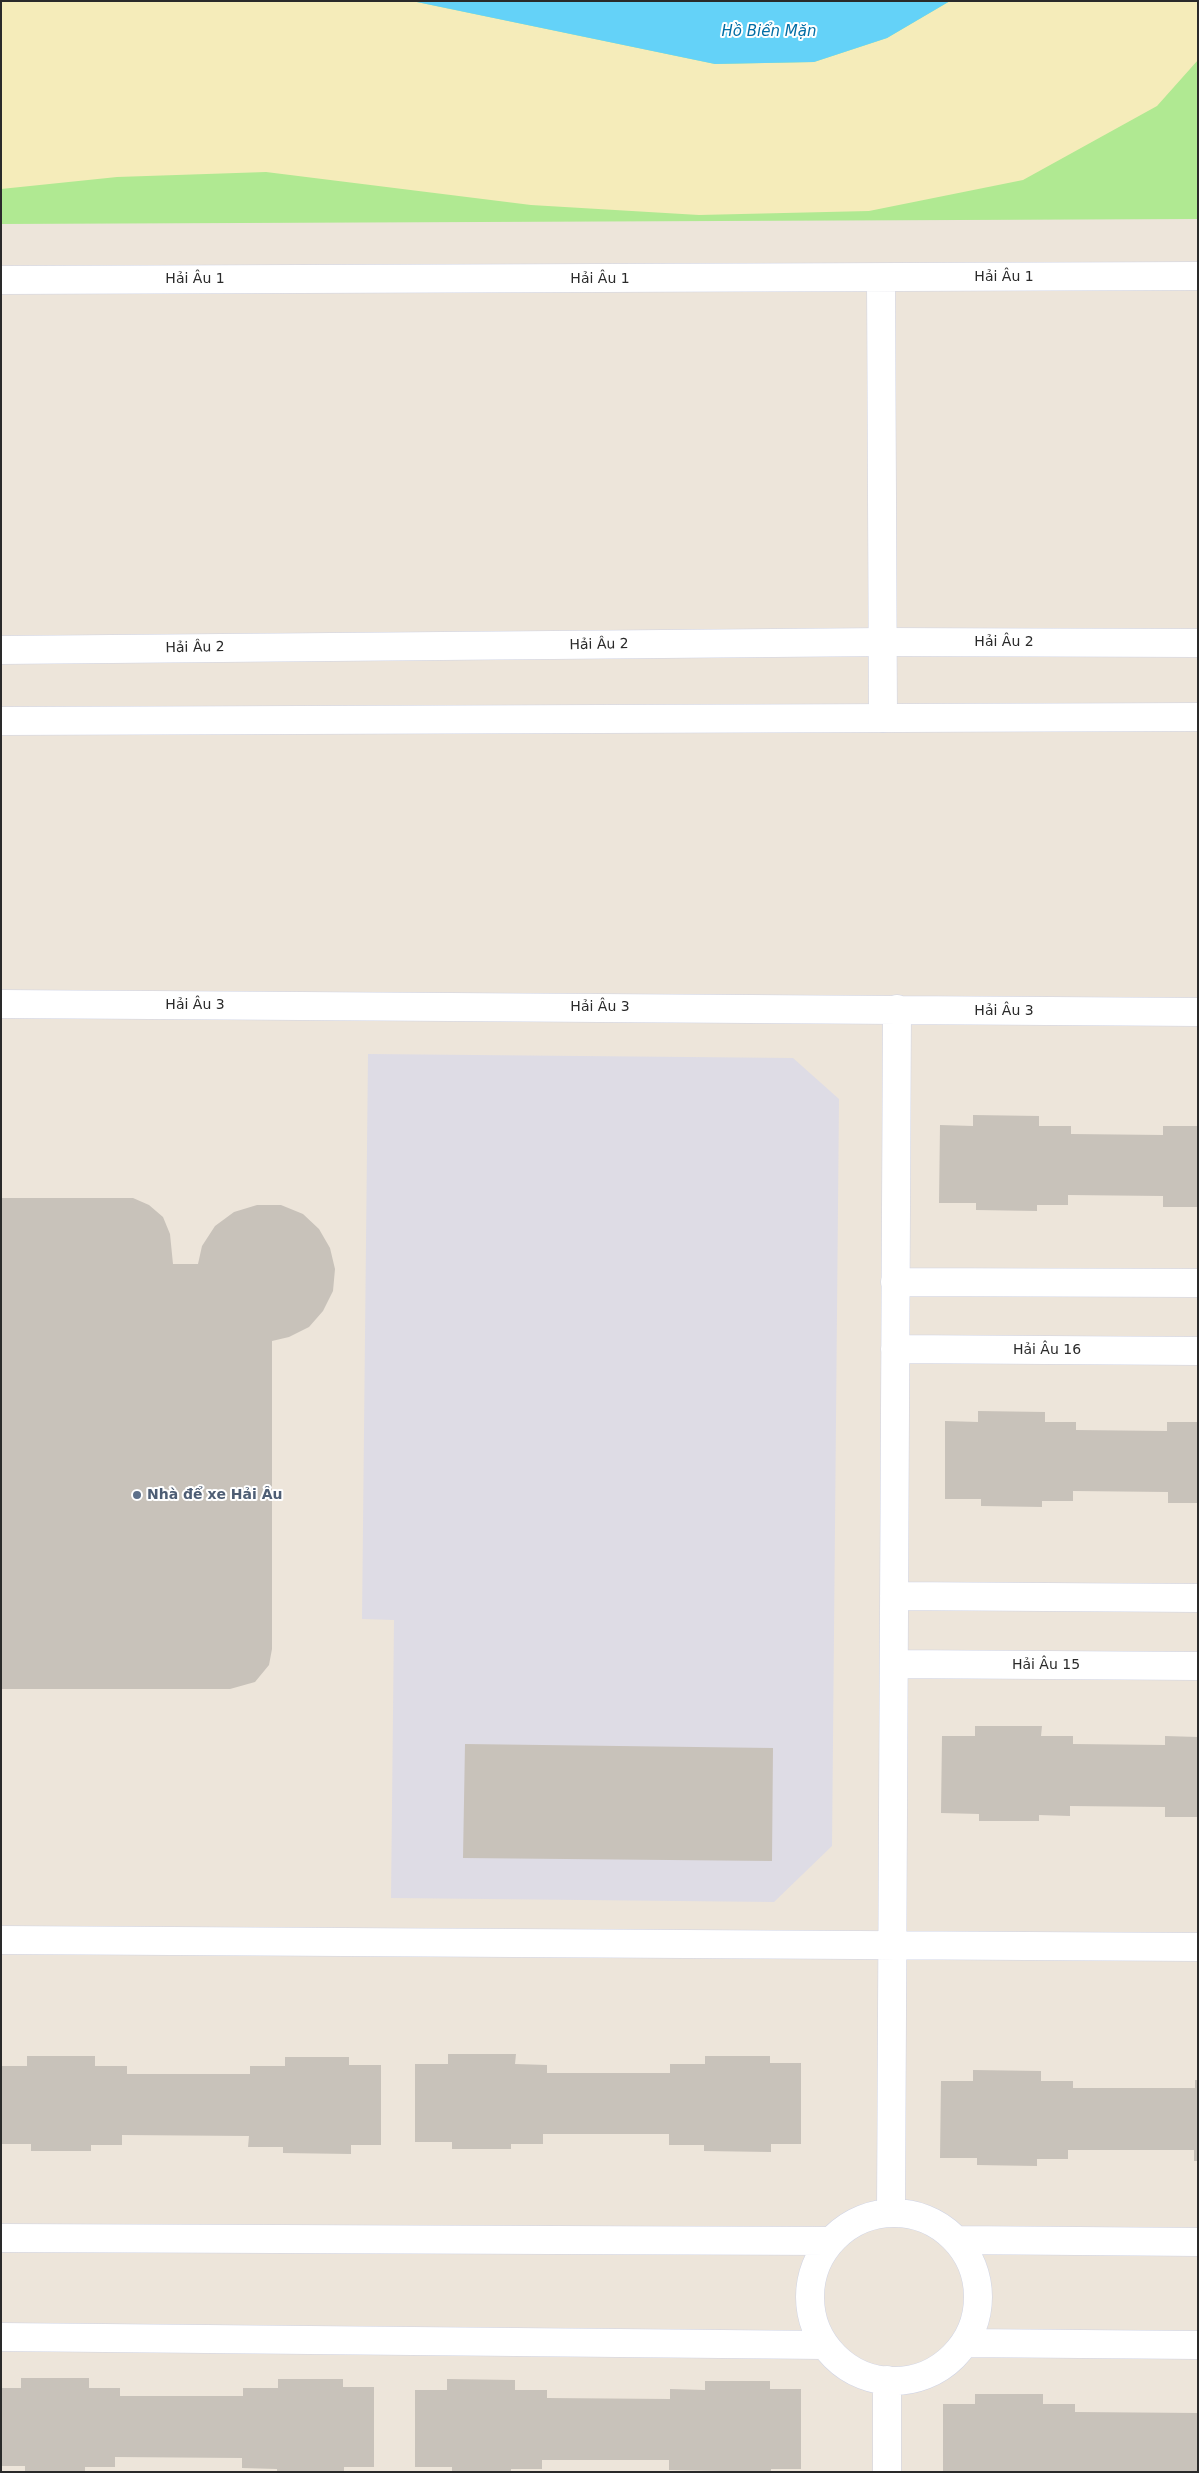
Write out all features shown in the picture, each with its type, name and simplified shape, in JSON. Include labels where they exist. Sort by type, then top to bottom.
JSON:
[{"type":"street","name":"Hải Âu 1","points":[[1,280],[1198,276]]},
{"type":"street","points":[[881,278],[883,718]]},
{"type":"street","name":"Hải Âu 2","points":[[1,650],[883,642],[1198,643]]},
{"type":"street","points":[[1,721],[1198,717]]},
{"type":"street","name":"Hải Âu 3","points":[[1,1004],[897,1009],[973,1012],[1198,1012]]},
{"type":"street","points":[[891,2213],[897,1009]]},
{"type":"street","points":[[895,1282],[1198,1283]]},
{"type":"street","name":"Hải Âu 16","points":[[895,1349],[1198,1351]]},
{"type":"street","points":[[894,1596],[1198,1598]]},
{"type":"street","name":"Hải Âu 15","points":[[894,1664],[1198,1666]]},
{"type":"street","points":[[1,1940],[893,1947],[1198,1947]]},
{"type":"street","points":[[879,2213],[908,2213],[935,2222],[957,2240],[973,2264],[979,2291],[977,2318],[965,2343],[947,2364],[922,2376],[895,2382],[867,2377],[843,2364],[824,2345],[812,2320],[809,2293],[815,2265],[830,2241],[853,2223],[879,2213]]},
{"type":"street","points":[[1,2238],[830,2241]]},
{"type":"street","points":[[957,2240],[1198,2242]]},
{"type":"street","points":[[1,2337],[824,2345]]},
{"type":"street","points":[[965,2343],[1198,2345]]},
{"type":"street","points":[[887,2380],[887,2472]]},
{"type":"shaded area","points":[[368,1054],[793,1058],[839,1099],[832,1846],[774,1902],[391,1898],[394,1620],[362,1619]]},
{"type":"green space","points":[[1,1],[1198,1],[1198,219],[1,224]]},
{"type":"sand","points":[[1,1],[412,1],[715,64],[814,62],[887,38],[950,1],[1198,1],[1198,60],[1157,106],[1023,180],[869,211],[699,215],[531,205],[266,172],[117,177],[1,189]]},
{"type":"water","name":"Hồ Biển Mặn","points":[[412,1],[950,1],[887,38],[814,62],[715,64]]},
{"type":"building","points":[[973,1115],[1039,1116],[1039,1126],[1071,1126],[1071,1134],[1163,1135],[1163,1126],[1198,1126],[1198,1207],[1163,1207],[1163,1196],[1068,1195],[1068,1205],[1037,1205],[1037,1211],[976,1210],[976,1203],[939,1203],[940,1125],[973,1126]]},
{"type":"building","name":"Nhà để xe Hải Âu","points":[[1,1198],[133,1198],[149,1205],[163,1217],[170,1234],[173,1264],[198,1264],[202,1246],[215,1226],[234,1212],[257,1205],[281,1205],[303,1214],[319,1229],[330,1248],[335,1269],[333,1291],[323,1311],[309,1327],[289,1337],[272,1341],[272,1649],[269,1665],[255,1682],[230,1689],[1,1689]]},
{"type":"building","points":[[978,1411],[1045,1412],[1045,1422],[1076,1422],[1076,1430],[1167,1431],[1167,1422],[1198,1422],[1198,1503],[1168,1503],[1168,1492],[1073,1491],[1073,1501],[1042,1501],[1042,1507],[981,1506],[981,1499],[945,1499],[945,1421],[978,1422]]},
{"type":"building","points":[[975,1726],[1042,1726],[1041,1736],[1073,1736],[1073,1744],[1165,1745],[1165,1736],[1198,1737],[1198,1817],[1165,1817],[1165,1807],[1070,1806],[1070,1816],[1039,1815],[1039,1821],[979,1821],[979,1814],[941,1813],[942,1736],[975,1736]]},
{"type":"building","points":[[465,1744],[773,1748],[772,1861],[463,1858]]},
{"type":"building","points":[[448,2054],[516,2054],[515,2064],[547,2065],[547,2073],[670,2073],[670,2064],[705,2064],[705,2056],[770,2056],[770,2063],[801,2063],[801,2144],[771,2144],[771,2152],[704,2151],[704,2145],[669,2145],[669,2134],[543,2134],[543,2144],[511,2144],[511,2149],[452,2149],[452,2142],[415,2142],[415,2064],[448,2064]]},
{"type":"building","points":[[27,2056],[95,2056],[95,2066],[127,2066],[127,2074],[250,2074],[250,2066],[285,2066],[285,2057],[349,2057],[349,2065],[381,2065],[381,2145],[351,2145],[351,2154],[283,2153],[283,2147],[248,2147],[249,2136],[122,2135],[122,2145],[91,2145],[91,2151],[31,2151],[31,2144],[1,2144],[1,2066],[27,2066]]},
{"type":"building","points":[[973,2070],[1041,2071],[1041,2081],[1073,2081],[1073,2088],[1195,2088],[1195,2080],[1198,2080],[1198,2161],[1194,2161],[1194,2150],[1068,2150],[1068,2159],[1037,2159],[1037,2166],[977,2165],[977,2158],[940,2158],[941,2081],[973,2081]]},
{"type":"building","points":[[21,2378],[89,2378],[89,2388],[120,2388],[120,2396],[243,2396],[243,2388],[278,2388],[278,2379],[343,2379],[343,2387],[374,2387],[374,2467],[344,2467],[344,2472],[277,2472],[277,2469],[242,2468],[242,2458],[115,2457],[115,2467],[85,2467],[85,2472],[25,2472],[25,2466],[1,2466],[1,2388],[21,2388]]},
{"type":"building","points":[[447,2379],[515,2380],[515,2390],[547,2390],[547,2398],[670,2399],[670,2389],[705,2390],[705,2381],[770,2381],[770,2389],[801,2389],[801,2469],[771,2469],[771,2472],[669,2470],[669,2460],[542,2460],[542,2469],[511,2469],[511,2472],[452,2472],[452,2467],[415,2467],[415,2390],[447,2390]]},
{"type":"building","points":[[975,2394],[1043,2394],[1043,2404],[1075,2404],[1075,2412],[1198,2413],[1198,2472],[943,2472],[943,2404],[975,2404]]},
{"type":"place","name":"Nhà để xe Hải Âu","points":[[137,1495]]}]
